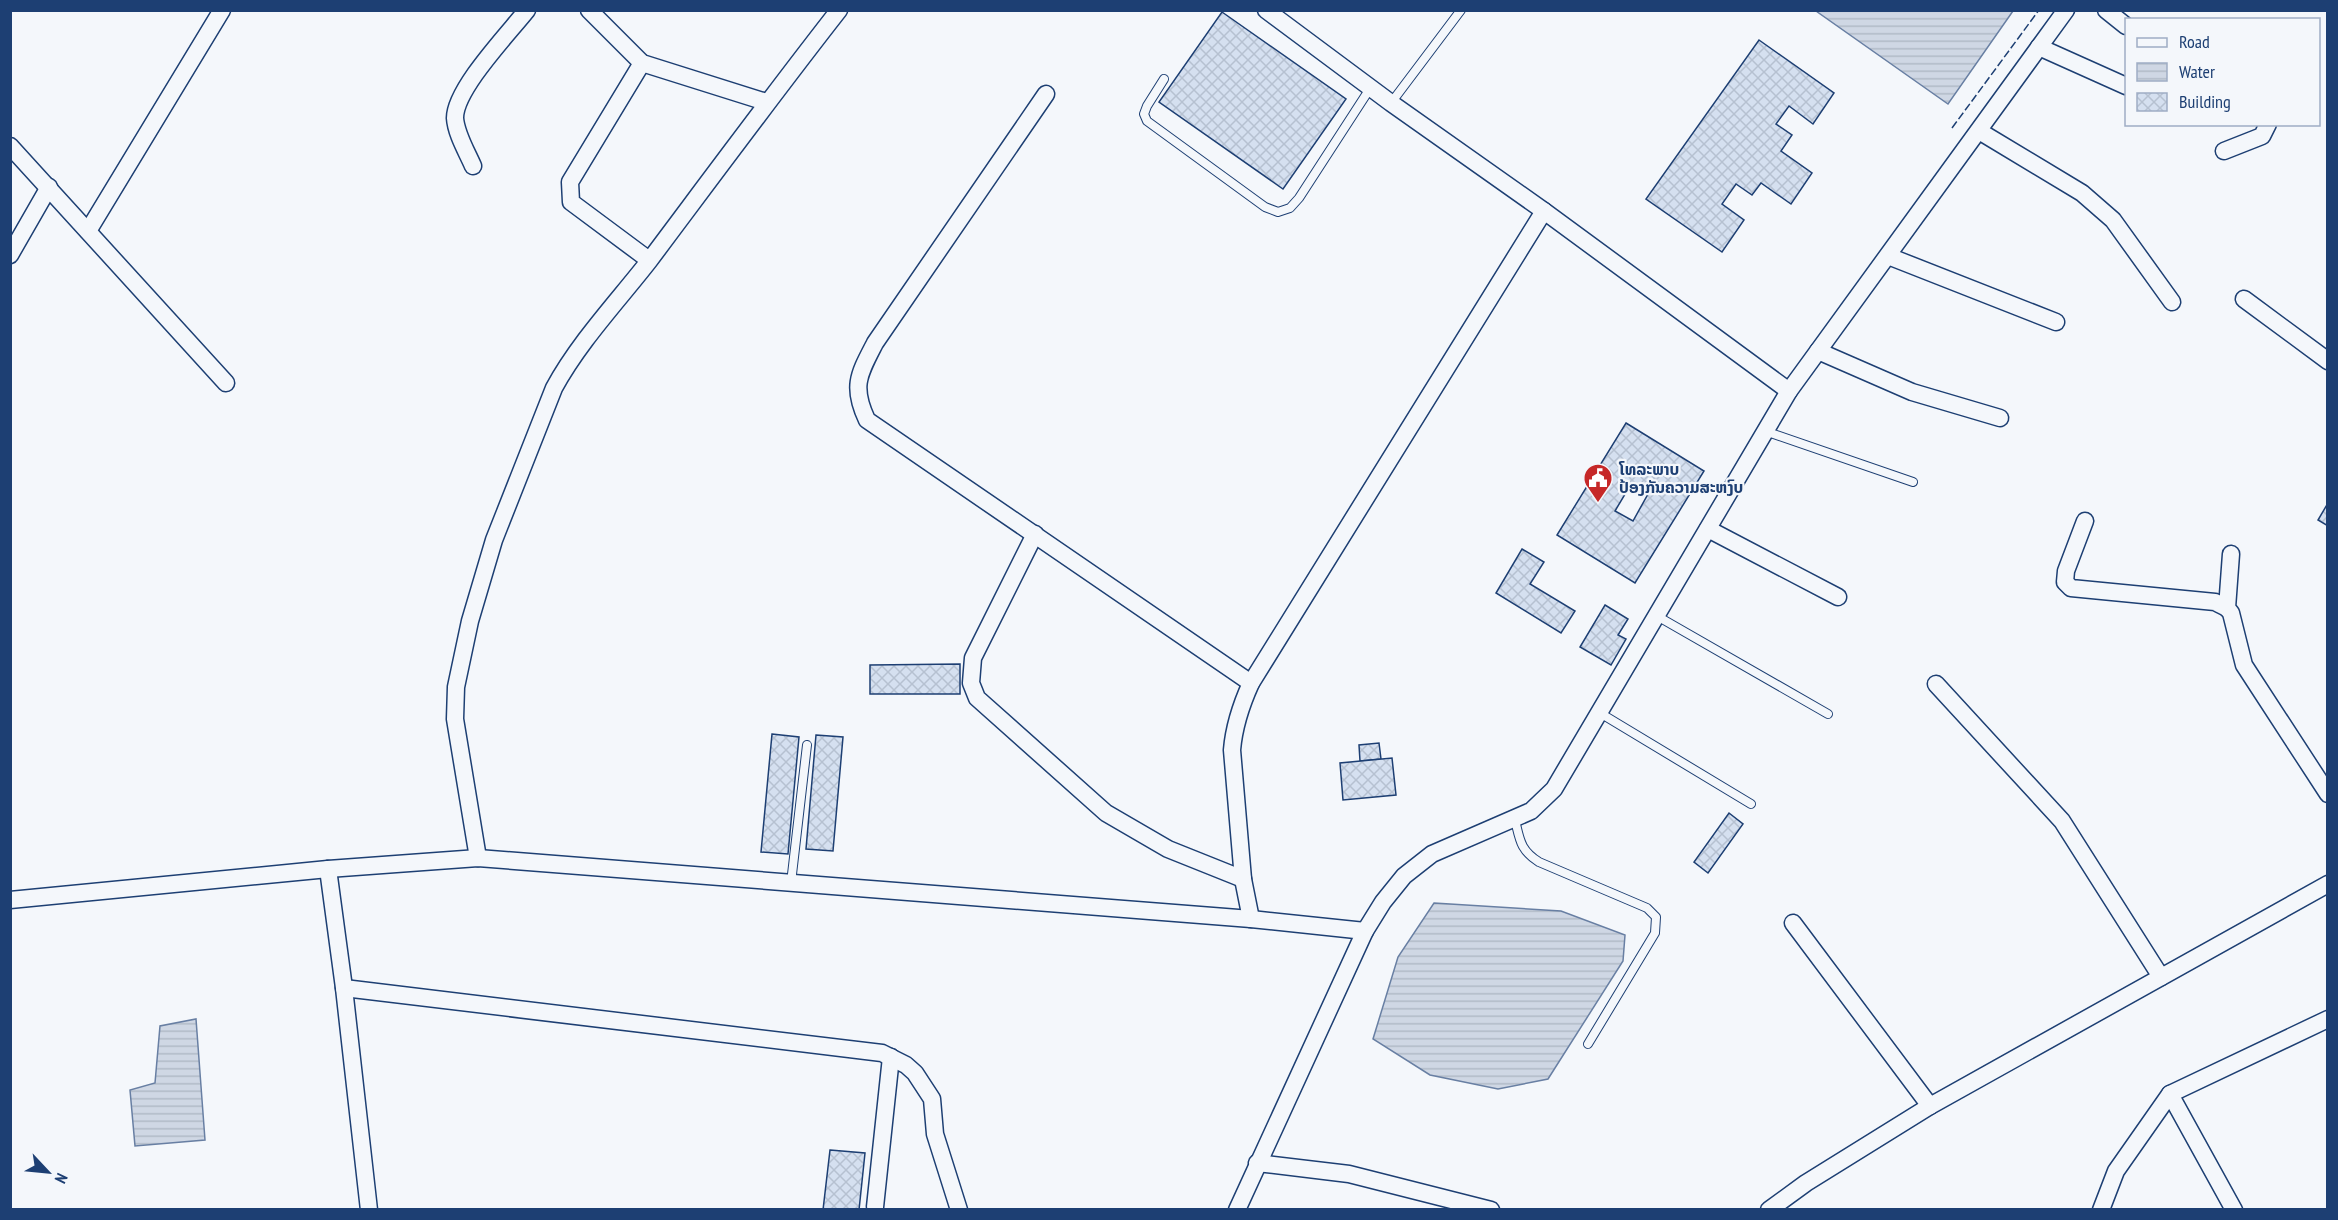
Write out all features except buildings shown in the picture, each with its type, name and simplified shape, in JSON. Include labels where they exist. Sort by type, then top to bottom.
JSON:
[{"type":"street","points":[[88,231],[222,10]]},
{"type":"street","points":[[473,166],[456,126],[457,105],[472,80],[527,10]]},
{"type":"street","points":[[589,10],[642,63],[766,102]]},
{"type":"street","points":[[478,858],[455,719],[456,687],[470,621],[494,540],[554,388],[565,367],[649,260],[766,102],[839,10]]},
{"type":"street","points":[[1266,10],[1789,391]]},
{"type":"street","points":[[1237,1209],[1365,931],[1383,902],[1404,876],[1432,854],[1515,820],[1531,811],[1554,789],[1789,391],[2066,10]]},
{"type":"street","points":[[2106,10],[2125,24]]},
{"type":"street","points":[[2039,47],[2125,85]]},
{"type":"street","points":[[642,63],[570,182],[569,194],[571,202],[649,260]]},
{"type":"street","points":[[1046,94],[875,343],[860,372],[857,400],[867,420],[1251,683]]},
{"type":"street","points":[[2224,151],[2262,136],[2267,126]]},
{"type":"street","points":[[1979,130],[2082,193],[2113,220],[2172,302]]},
{"type":"street","points":[[10,146],[226,383]]},
{"type":"street","points":[[10,255],[49,187]]},
{"type":"street","points":[[1251,919],[1243,879],[1232,750],[1233,732],[1251,683],[1544,211]]},
{"type":"street","points":[[1887,256],[2056,322]]},
{"type":"street","points":[[2244,299],[2328,361]]},
{"type":"street","points":[[1818,351],[1912,392],[2000,418]]},
{"type":"street","points":[[2085,521],[2066,571],[2065,582],[2071,588],[2215,602],[2227,608],[2231,612],[2244,665],[2328,794]]},
{"type":"street","points":[[1708,530],[1838,597]]},
{"type":"street","points":[[1035,534],[973,658],[971,683],[977,698],[1106,813],[1168,849],[1243,879]]},
{"type":"street","points":[[2227,608],[2231,554]]},
{"type":"street","points":[[1936,684],[2062,821],[2161,977]]},
{"type":"street","points":[[10,900],[328,869],[478,858],[1251,919],[1365,931]]},
{"type":"street","points":[[328,869],[369,1209]]},
{"type":"street","points":[[1769,1209],[1806,1183],[1929,1107],[2328,884]]},
{"type":"street","points":[[1793,923],[1929,1107]]},
{"type":"street","points":[[344,988],[882,1053],[915,1073],[932,1099],[935,1134],[959,1209]]},
{"type":"street","points":[[2101,1209],[2116,1171],[2170,1094],[2328,1018]]},
{"type":"street","points":[[875,1207],[891,1057]]},
{"type":"street","points":[[2170,1094],[2234,1209]]},
{"type":"street","points":[[1257,1163],[1349,1174],[1491,1209]]},
{"type":"lane","points":[[1391,103],[1461,10]]},
{"type":"lane","points":[[1164,79],[1146,106],[1144,114],[1148,121],[1265,207],[1278,213],[1290,208],[1299,198],[1371,87]]},
{"type":"lane","points":[[1765,430],[1913,482]]},
{"type":"lane","points":[[1656,616],[1828,714]]},
{"type":"lane","points":[[1600,713],[1751,804]]},
{"type":"lane","points":[[791,883],[807,745]]},
{"type":"lane","points":[[1515,820],[1522,846],[1527,855],[1647,908],[1656,917],[1655,933],[1588,1044]]},
{"type":"water","points":[[2013,10],[1948,104],[1816,11]]},
{"type":"water","points":[[1434,903],[1561,911],[1625,935],[1623,961],[1548,1079],[1498,1089],[1430,1075],[1373,1039],[1398,957]]},
{"type":"water","points":[[196,1019],[205,1140],[135,1146],[130,1090],[155,1083],[160,1026]]},
{"type":"fence","points":[[1952,128],[2039,10]]},
{"type":"place","name":"ໂທລະພາບ ປ້ອງກັນຄວາມສະຫງົບ","points":[[1598,504]]}]
